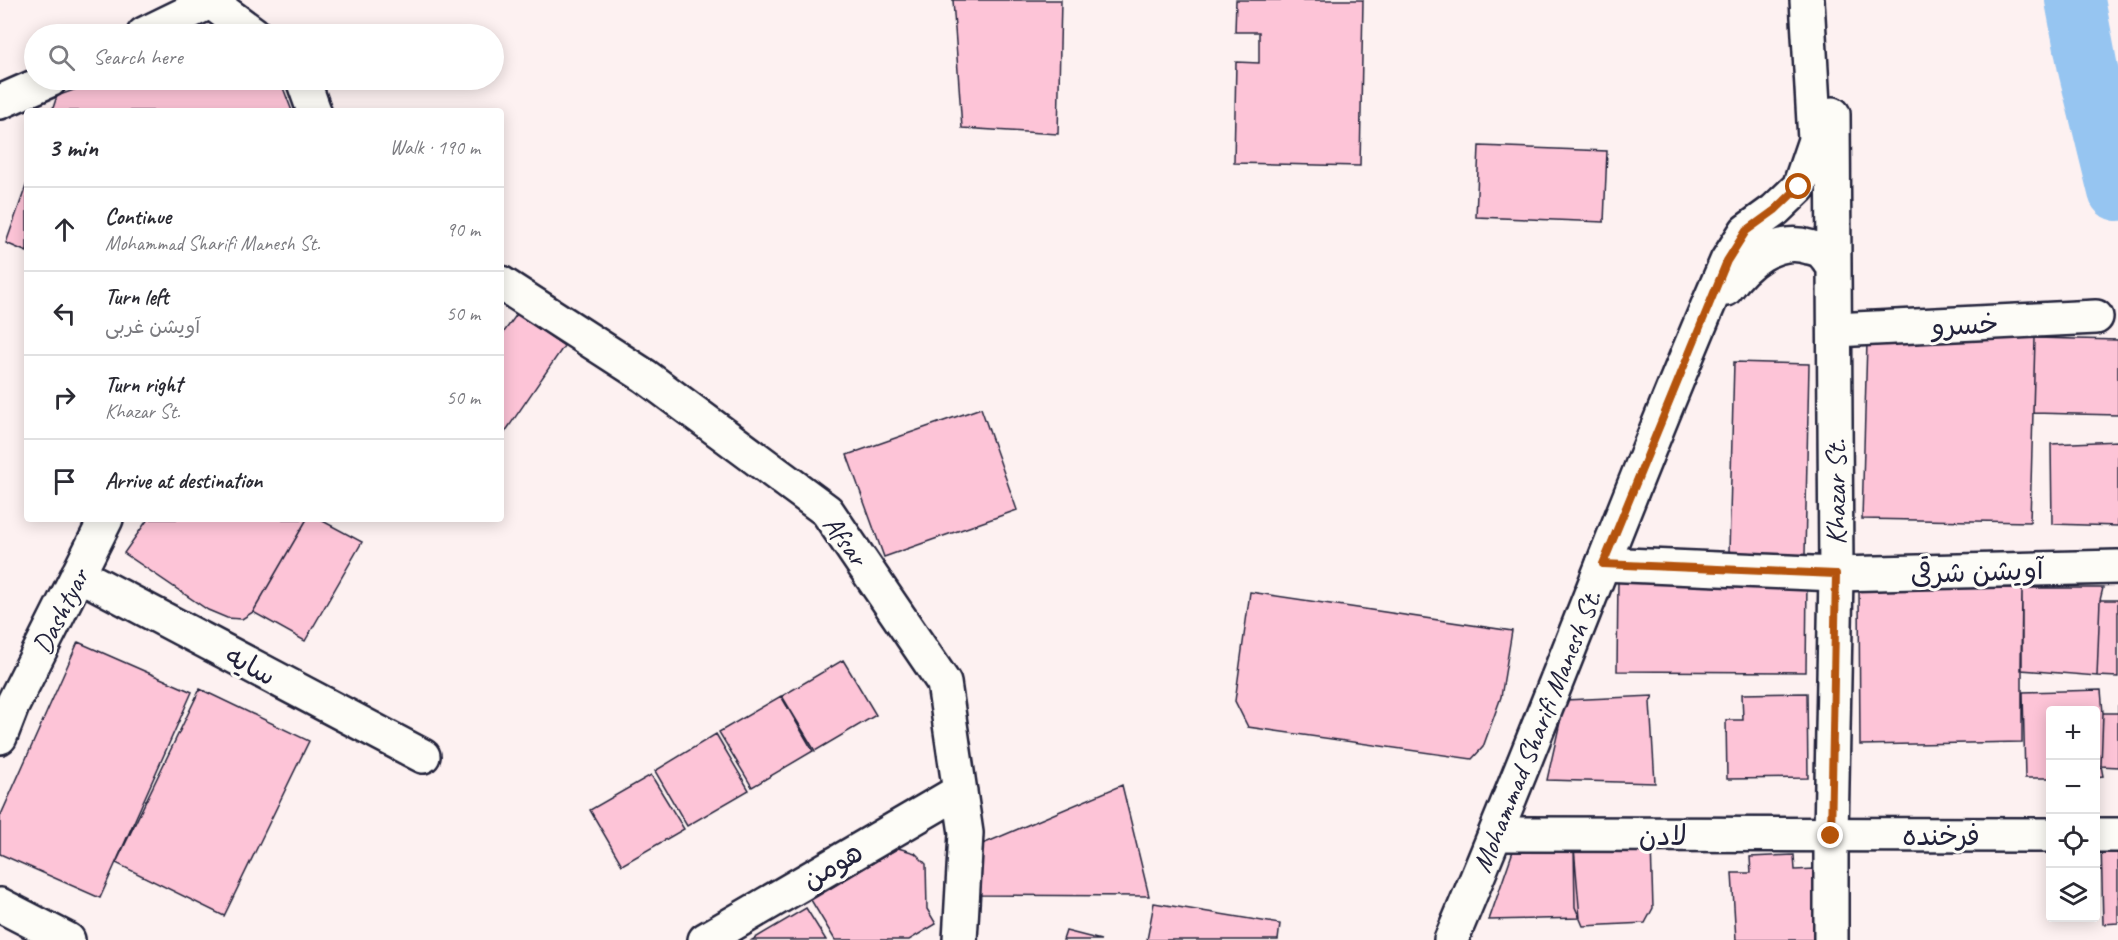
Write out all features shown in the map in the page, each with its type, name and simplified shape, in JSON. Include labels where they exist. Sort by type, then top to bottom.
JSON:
[{"type":"street","name":"Mohammad Sharifi Manesh St.","points":[[1451,940],[1727,261],[1746,231],[1775,210],[1799,187],[1815,140],[1807,0]]},
{"type":"street","name":"Khazar St.","points":[[1827,0],[1833,115],[1835,330],[1836,574],[1831,940]]},
{"type":"street","points":[[164,24],[209,1],[240,24]]},
{"type":"street","points":[[0,102],[27,90]]},
{"type":"street","points":[[307,90],[313,108]]},
{"type":"street","points":[[1697,332],[1735,276],[1750,262],[1773,248],[1800,244],[1821,251],[1834,267]]},
{"type":"street","name":"Afsar","points":[[504,285],[645,376],[827,511],[944,682],[966,833],[960,940]]},
{"type":"street","name":"خسرو","points":[[1835,330],[2096,317]]},
{"type":"street","name":"Dashtyar","points":[[0,737],[6,704],[104,522]]},
{"type":"street","name":"آویشن شرقی","points":[[1603,564],[1836,574],[2118,567]]},
{"type":"street","name":"سایه","points":[[78,574],[423,756]]},
{"type":"street","name":"هومن","points":[[705,940],[960,791]]},
{"type":"street","name":"لادن","points":[[1496,834],[1831,836]]},
{"type":"street","name":"فرخنده","points":[[1831,836],[2046,835]]},
{"type":"street","points":[[2100,835],[2118,835]]},
{"type":"street","points":[[0,904],[68,940]]},
{"type":"building","points":[[953,0],[1061,0],[1058,134],[962,128]]},
{"type":"building","points":[[1236,0],[1363,0],[1360,166],[1234,163],[1236,62],[1259,63],[1259,32],[1235,32]]},
{"type":"building","points":[[74,90],[284,90],[291,108],[53,108],[57,96]]},
{"type":"building","points":[[1479,146],[1607,151],[1604,222],[1476,217]]},
{"type":"building","points":[[24,192],[24,251],[6,243]]},
{"type":"building","points":[[517,314],[564,346],[504,434],[504,332]]},
{"type":"building","points":[[2035,338],[2030,522],[1862,519],[1867,342]]},
{"type":"building","points":[[2035,338],[2118,340],[2118,415],[2033,413]]},
{"type":"building","points":[[1734,362],[1809,364],[1805,555],[1729,553]]},
{"type":"building","points":[[981,408],[1017,510],[884,557],[847,455]]},
{"type":"building","points":[[2118,441],[2118,526],[2052,524],[2051,444]]},
{"type":"building","points":[[146,522],[305,522],[253,612],[242,619],[227,618],[208,610],[124,553]]},
{"type":"building","points":[[305,522],[325,522],[362,542],[305,641],[253,612]]},
{"type":"building","points":[[1618,579],[1807,580],[1806,672],[1617,671]]},
{"type":"building","points":[[1859,588],[2022,588],[2022,742],[1860,745]]},
{"type":"building","points":[[2022,588],[2103,588],[2100,600],[2097,676],[2021,670]]},
{"type":"building","points":[[1250,592],[1512,631],[1501,697],[1483,747],[1472,759],[1248,727],[1235,701]]},
{"type":"building","points":[[2100,600],[2118,600],[2118,677],[2097,676]]},
{"type":"building","points":[[78,642],[192,692],[100,898],[0,854],[0,817]]},
{"type":"building","points":[[843,660],[876,715],[815,751],[782,696]]},
{"type":"building","points":[[200,689],[309,741],[224,916],[116,863]]},
{"type":"building","points":[[2101,690],[2103,776],[2100,776],[2100,706],[2046,706],[2046,778],[2025,778],[2023,692]]},
{"type":"building","points":[[1807,693],[1808,778],[1727,779],[1726,720],[1743,720],[1742,694]]},
{"type":"building","points":[[781,696],[813,751],[752,787],[719,732]]},
{"type":"building","points":[[1653,696],[1650,702],[1655,783],[1547,780],[1565,700]]},
{"type":"building","points":[[2103,713],[2118,713],[2118,767],[2101,766]]},
{"type":"building","points":[[716,734],[749,790],[687,826],[655,771]]},
{"type":"building","points":[[651,775],[684,829],[622,865],[590,810]]},
{"type":"building","points":[[1122,785],[1149,896],[975,895],[978,846]]},
{"type":"building","points":[[2101,841],[2118,842],[2118,923],[2103,924]]},
{"type":"building","points":[[1651,845],[1653,908],[1645,923],[1583,926],[1575,907],[1574,847]]},
{"type":"building","points":[[1574,847],[1580,918],[1489,920],[1513,851]]},
{"type":"building","points":[[898,848],[915,853],[926,864],[927,909],[936,924],[909,940],[835,940],[811,900]]},
{"type":"building","points":[[1794,855],[1795,870],[1815,869],[1819,940],[1736,940],[1732,873],[1751,873],[1750,857]]},
{"type":"building","points":[[1154,903],[1280,924],[1278,940],[1147,940]]},
{"type":"building","points":[[806,908],[826,940],[752,940]]},
{"type":"building","points":[[1066,931],[1101,940],[1063,940]]},
{"type":"waterway","points":[[2075,0],[2088,69],[2118,191]]},
{"type":"route","points":[[1799,187],[1775,210],[1746,231],[1727,261],[1603,564],[1836,574],[1831,836]]}]
